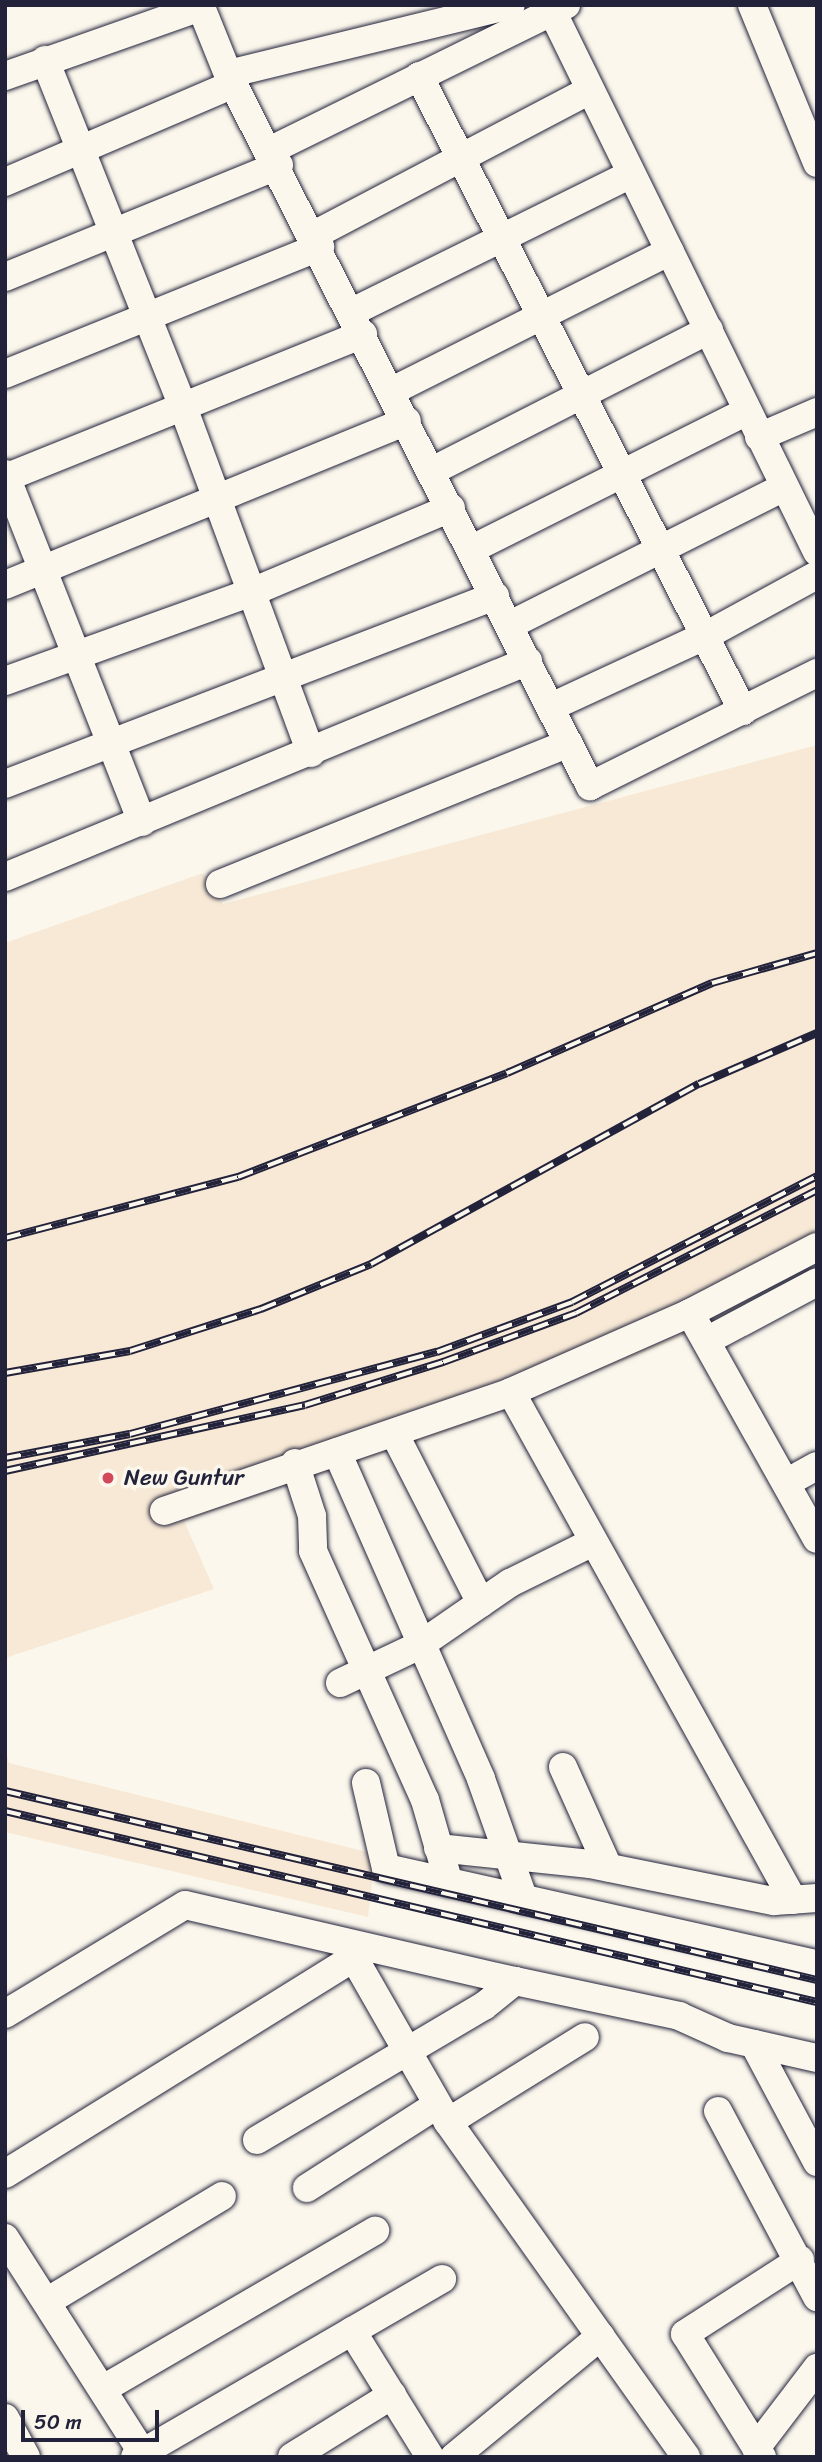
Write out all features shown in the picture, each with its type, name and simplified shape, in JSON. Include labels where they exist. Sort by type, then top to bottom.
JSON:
[{"type":"street","points":[[752,5],[817,163]]},
{"type":"street","points":[[5,76],[140,15],[201,7],[231,79],[275,158],[590,786],[817,673]]},
{"type":"street","points":[[5,277],[275,158],[536,9]]},
{"type":"street","points":[[5,182],[81,152],[231,79],[536,9]]},
{"type":"street","points":[[536,9],[590,90],[817,552]]},
{"type":"street","points":[[45,60],[183,407],[311,753]]},
{"type":"street","points":[[419,76],[540,312],[580,397],[623,474],[743,710]]},
{"type":"street","points":[[5,374],[146,317],[317,241],[461,157],[590,90]]},
{"type":"street","points":[[142,822],[6,476],[183,407],[358,323],[501,236],[631,174]]},
{"type":"street","points":[[392,391],[540,312],[670,251]]},
{"type":"street","points":[[432,471],[709,330]]},
{"type":"street","points":[[472,549],[747,411]]},
{"type":"street","points":[[760,437],[817,412]]},
{"type":"street","points":[[5,586],[407,421]]},
{"type":"street","points":[[510,625],[662,551],[784,487]]},
{"type":"street","points":[[5,681],[76,653],[252,592],[451,508]]},
{"type":"street","points":[[551,707],[705,636],[817,575]]},
{"type":"street","points":[[5,784],[495,596]]},
{"type":"street","points":[[5,877],[311,753],[528,661]]},
{"type":"street","points":[[220,884],[569,743]]},
{"type":"street","points":[[164,1511],[295,1463],[337,1452],[512,1392],[690,1313],[817,1247]]},
{"type":"street","points":[[708,1340],[817,1282]]},
{"type":"street","points":[[690,1313],[708,1340],[817,1539]]},
{"type":"street","points":[[512,1392],[592,1543],[805,1899]]},
{"type":"street","points":[[394,1433],[481,1603]]},
{"type":"street","points":[[337,1452],[508,1855],[524,1900]]},
{"type":"street","points":[[295,1463],[312,1516],[313,1551],[425,1800],[449,1883]]},
{"type":"street","points":[[786,1483],[817,1466]]},
{"type":"street","points":[[340,1683],[419,1645],[481,1603],[592,1543]]},
{"type":"street","points":[[563,1767],[608,1867]]},
{"type":"street","points":[[366,1783],[386,1868],[817,1964]]},
{"type":"street","points":[[438,1848],[608,1867],[805,1899]]},
{"type":"street","points":[[5,2014],[185,1905],[679,2016],[754,2044],[817,2058]]},
{"type":"street","points":[[5,2174],[354,1958],[404,2052],[442,2114],[686,2457]]},
{"type":"street","points":[[257,2140],[404,2052],[514,1980]]},
{"type":"street","points":[[307,2188],[585,2037]]},
{"type":"street","points":[[754,2044],[817,2162]]},
{"type":"street","points":[[718,2111],[800,2260],[817,2297]]},
{"type":"street","points":[[48,2301],[222,2196]]},
{"type":"street","points":[[103,2389],[375,2231]]},
{"type":"street","points":[[5,2238],[48,2301],[141,2455],[442,2279]]},
{"type":"street","points":[[800,2260],[685,2334],[759,2452],[817,2368]]},
{"type":"street","points":[[352,2331],[430,2457]]},
{"type":"street","points":[[454,2457],[601,2336]]},
{"type":"street","points":[[292,2457],[392,2395]]},
{"type":"street","points":[[5,2418],[26,2457]]},
{"type":"shaded area","points":[[817,745],[817,1267],[708,1326],[469,1424],[184,1521],[214,1589],[5,1658],[5,943],[203,873],[223,904]]},
{"type":"shaded area","points":[[5,1749],[9,1763],[375,1854],[368,1917],[5,1832]]},
{"type":"railway","points":[[5,1238],[238,1177],[507,1073],[712,983],[817,953]]},
{"type":"railway","points":[[5,1373],[130,1351],[261,1309],[371,1264],[699,1084],[817,1033]]},
{"type":"railway","points":[[5,1458],[130,1434],[437,1352],[572,1302],[817,1176]]},
{"type":"railway","points":[[5,1471],[305,1405],[443,1362],[576,1313],[817,1190]]},
{"type":"railway","points":[[5,1791],[817,1980]]},
{"type":"railway","points":[[5,1811],[817,2002]]},
{"type":"place","name":"New Guntur","points":[[108,1478]]}]
